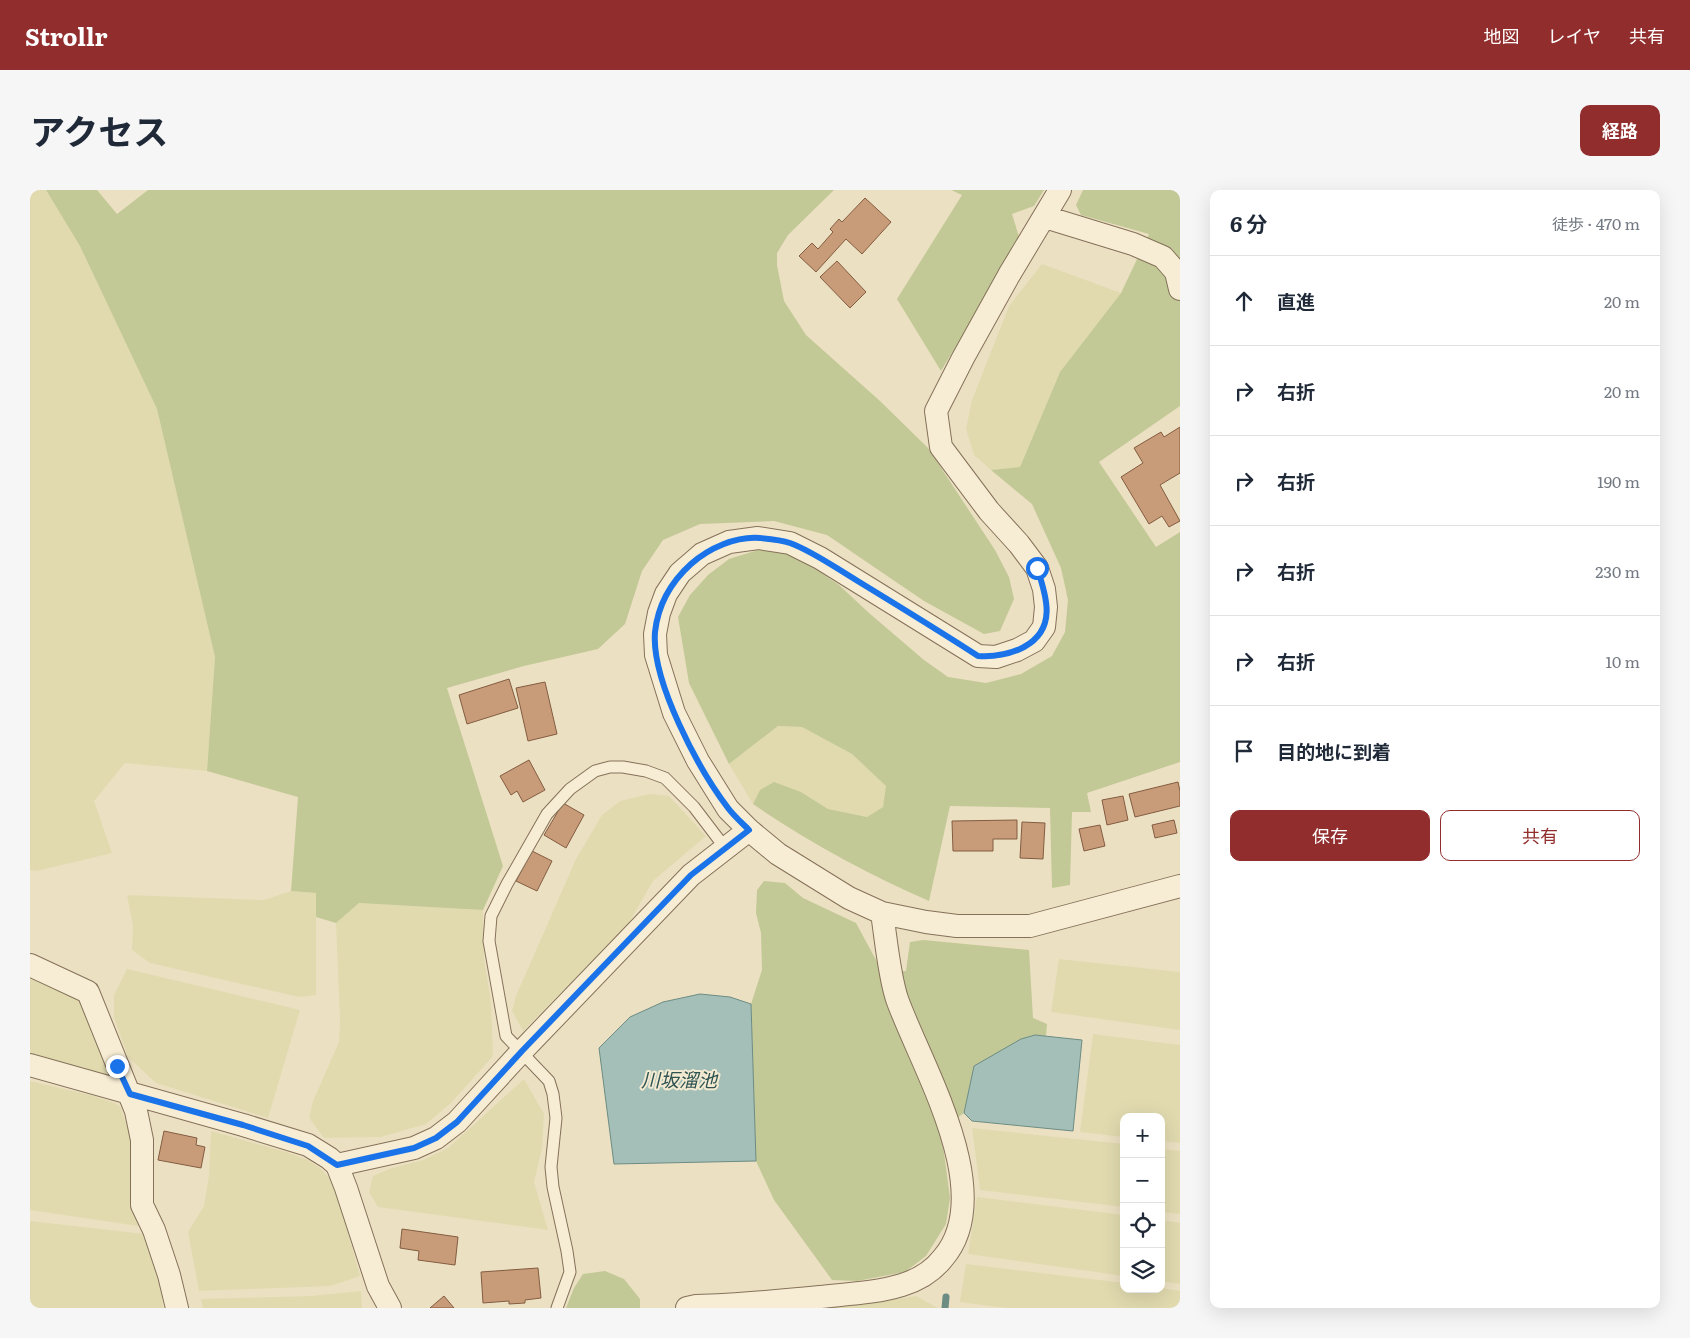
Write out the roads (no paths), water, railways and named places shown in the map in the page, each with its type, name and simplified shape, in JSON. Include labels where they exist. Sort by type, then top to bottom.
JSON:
[{"type":"street","points":[[1060,190],[995,300],[936,411],[940,447],[989,511],[1019,544],[1037,568],[1044,589],[1046,607],[1044,627],[1034,641],[1018,650],[996,657],[978,656],[820,558],[790,543],[758,538],[729,542],[702,554],[680,573],[666,594],[658,613],[655,634],[656,655],[674,714],[698,761],[728,809],[749,830],[778,854],[849,898],[882,913],[957,926],[1030,926],[1180,886]]},
{"type":"street","points":[[1045,216],[1132,244],[1163,257],[1176,272],[1180,290]]},
{"type":"street","points":[[337,1165],[414,1148],[436,1138],[457,1122],[522,1051],[691,875],[749,830]]},
{"type":"street","points":[[688,1308],[868,1292],[903,1285],[924,1275],[938,1264],[952,1248],[960,1228],[962,1202],[961,1170],[944,1111],[897,998],[882,913]]},
{"type":"street","points":[[30,965],[88,992],[136,1110],[142,1140],[142,1205],[154,1230],[178,1308]]},
{"type":"street","points":[[30,1065],[243,1125],[308,1146],[337,1165],[378,1286],[390,1308]]},
{"type":"lane","points":[[557,1308],[570,1272],[553,1187],[551,1167],[556,1118],[549,1081],[506,1036],[489,941],[491,916],[507,884],[548,814],[570,788],[595,771],[610,767],[623,767],[646,771],[665,778],[694,807],[726,849]]},
{"type":"water","name":"川坂溜池","points":[[700,994],[730,997],[751,1004],[756,1161],[614,1164],[599,1048],[630,1017],[663,1002]]},
{"type":"water","points":[[1035,1035],[1082,1040],[1073,1131],[972,1121],[964,1113],[974,1066],[1021,1039]]},
{"type":"waterway","points":[[945,1308],[946,1297]]}]
